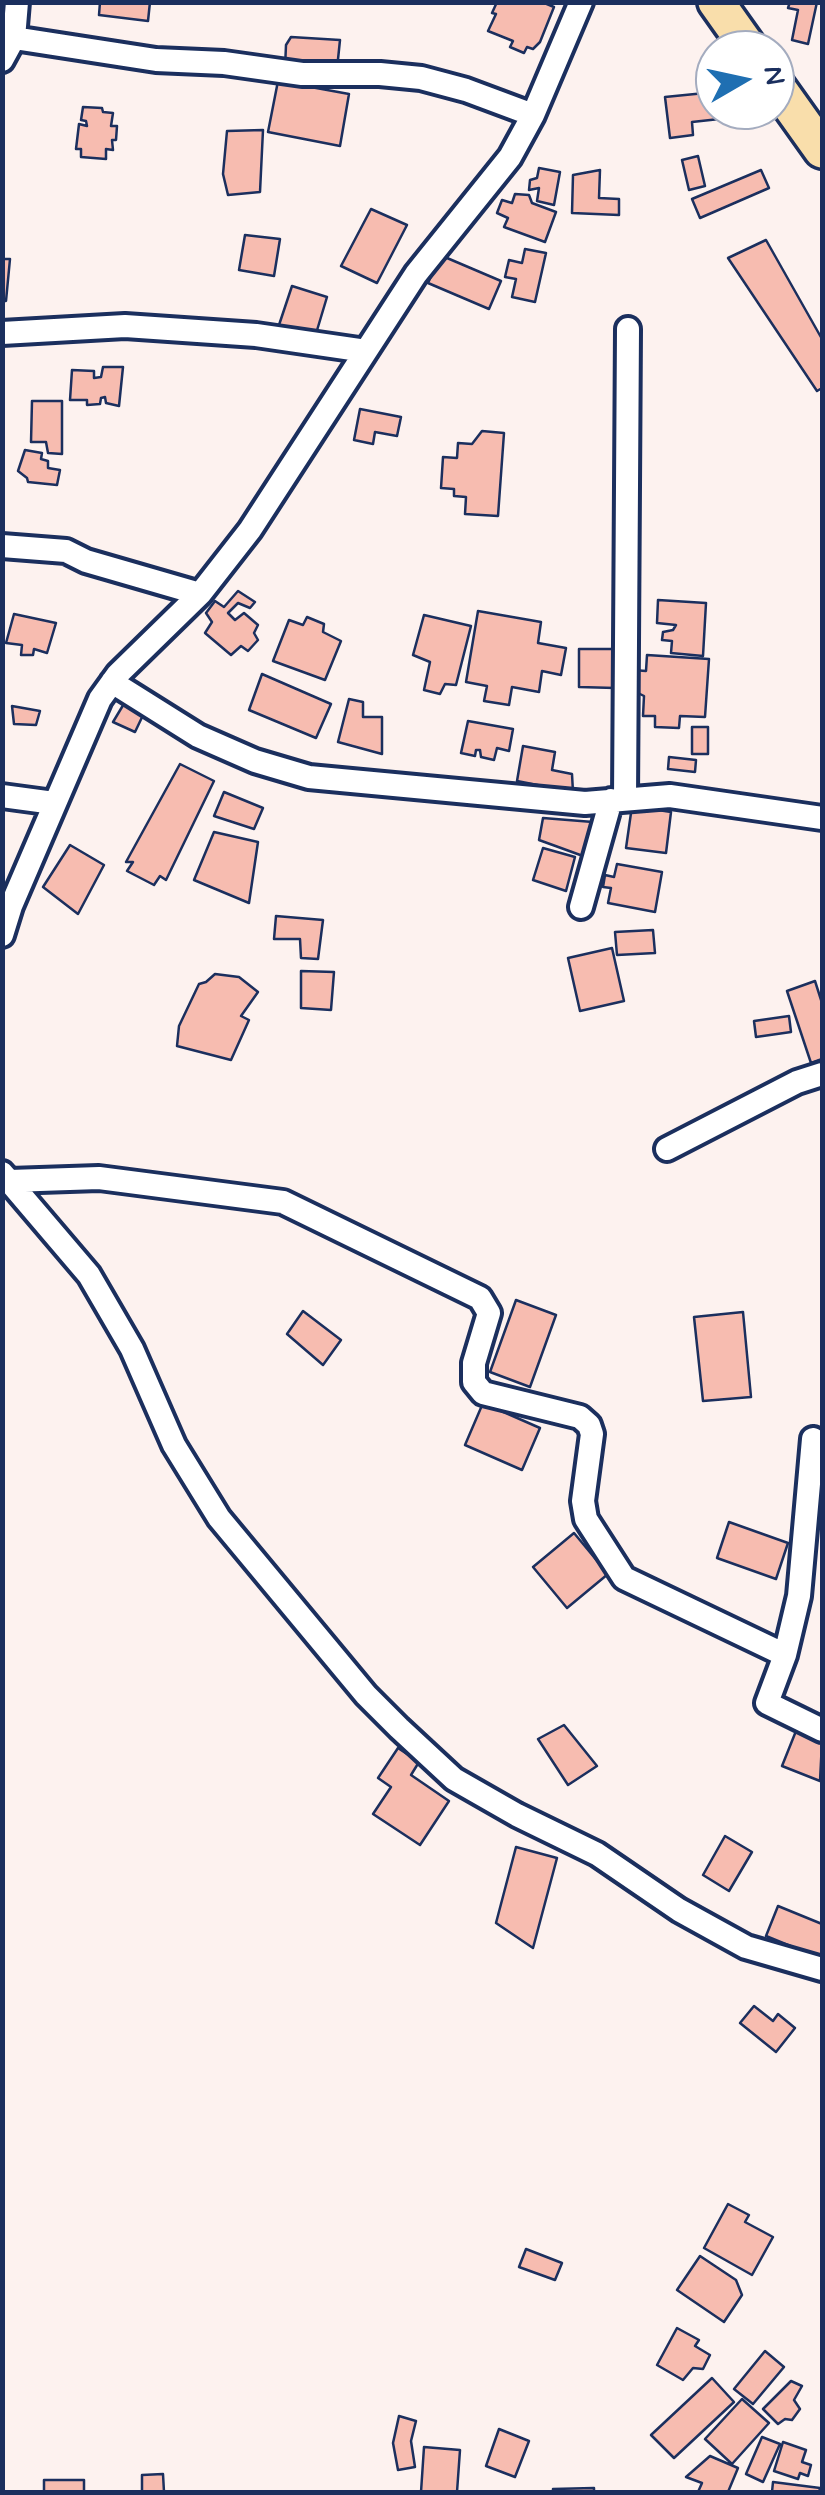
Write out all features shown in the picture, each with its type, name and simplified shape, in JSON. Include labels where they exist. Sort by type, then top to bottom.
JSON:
[{"type":"main road","points":[[716,2],[736,30]]},
{"type":"main road","points":[[795,112],[822,150]]},
{"type":"street","points":[[2,60],[14,38],[16,2]]},
{"type":"street","points":[[2,935],[100,699],[112,682],[200,594],[250,530],[416,274],[510,158],[582,2]]},
{"type":"street","points":[[14,38],[156,60],[224,63],[302,74],[421,78],[533,115]]},
{"type":"street","points":[[2,333],[125,326],[256,335],[366,350]]},
{"type":"street","points":[[581,907],[618,800],[628,328]]},
{"type":"street","points":[[2,546],[66,551],[86,561],[200,594]]},
{"type":"street","points":[[112,682],[198,736],[256,761],[309,777],[585,803],[670,796],[822,818]]},
{"type":"street","points":[[2,796],[54,803]]},
{"type":"street","points":[[667,1149],[797,1082],[822,1074]]},
{"type":"street","points":[[6,1177],[99,1178],[283,1202],[480,1298],[489,1313],[474,1363],[474,1382],[484,1393],[580,1417],[589,1424],[592,1434],[582,1501],[586,1519],[624,1578],[785,1655]]},
{"type":"street","points":[[6,1177],[89,1275],[132,1350],[174,1445],[218,1518],[398,1728],[454,1779],[517,1816],[597,1854],[678,1910],[746,1948],[822,1968]]},
{"type":"street","points":[[813,1440],[811,1595],[767,1703],[822,1730]]},
{"type":"building","points":[[100,2],[150,2],[148,21],[99,15]]},
{"type":"building","points":[[497,2],[542,2],[554,7],[540,42],[533,49],[527,47],[524,53],[510,47],[513,41],[488,31]]},
{"type":"building","points":[[790,2],[817,2],[808,44],[795,41],[798,10],[788,8]]},
{"type":"building","points":[[291,37],[340,40],[337,69],[285,68],[286,45]]},
{"type":"building","points":[[278,81],[349,94],[340,146],[268,132]]},
{"type":"building","points":[[695,94],[693,135],[670,138],[665,97]]},
{"type":"building","points":[[83,107],[113,113],[111,126],[117,126],[116,140],[112,140],[113,150],[106,149],[106,159],[81,157],[81,149],[76,149],[79,124],[87,126],[81,120]]},
{"type":"building","points":[[263,130],[260,192],[228,195],[223,174],[227,131]]},
{"type":"building","points":[[698,156],[705,186],[689,190],[682,160]]},
{"type":"building","points":[[539,168],[560,172],[554,205],[537,201],[539,188],[529,190],[530,180],[537,178]]},
{"type":"building","points":[[600,170],[599,198],[619,199],[619,215],[572,213],[573,175]]},
{"type":"building","points":[[761,170],[769,188],[700,218],[692,199]]},
{"type":"building","points":[[515,194],[529,195],[532,203],[556,212],[545,242],[504,227],[508,218],[497,213],[502,200],[512,203]]},
{"type":"building","points":[[371,209],[407,225],[377,283],[341,266]]},
{"type":"building","points":[[245,235],[280,239],[274,276],[239,270]]},
{"type":"building","points":[[766,240],[822,339],[822,388],[817,391],[728,258]]},
{"type":"building","points":[[525,249],[546,253],[535,302],[512,297],[516,279],[505,277],[509,260],[522,263]]},
{"type":"building","points":[[440,255],[501,281],[489,309],[428,283]]},
{"type":"building","points":[[2,259],[10,259],[6,301],[2,301]]},
{"type":"building","points":[[292,286],[327,297],[315,337],[279,325]]},
{"type":"building","points":[[103,367],[123,367],[119,406],[106,403],[105,397],[100,404],[70,400],[72,370],[94,371],[94,378],[101,377]]},
{"type":"building","points":[[32,401],[62,401],[62,454],[48,453],[46,442],[31,442]]},
{"type":"building","points":[[360,409],[401,417],[397,436],[375,432],[373,444],[354,440]]},
{"type":"building","points":[[482,431],[504,433],[498,516],[465,514],[466,497],[454,496],[454,489],[441,488],[443,457],[457,458],[458,443],[472,444]]},
{"type":"building","points":[[25,450],[42,453],[41,459],[48,461],[48,468],[60,470],[57,485],[28,482],[18,471]]},
{"type":"building","points":[[238,591],[255,602],[250,608],[238,603],[228,613],[235,620],[244,613],[258,625],[254,633],[258,640],[248,651],[241,646],[231,655],[205,633],[212,622],[206,613],[215,601],[224,607]]},
{"type":"building","points":[[658,600],[706,603],[703,656],[671,653],[672,641],[662,640],[663,632],[676,625],[657,623]]},
{"type":"building","points":[[478,611],[541,622],[538,643],[566,648],[561,675],[542,671],[539,692],[512,687],[509,705],[484,701],[487,686],[466,682]]},
{"type":"building","points":[[14,614],[56,623],[47,653],[34,649],[33,655],[21,655],[22,645],[6,643]]},
{"type":"building","points":[[424,615],[471,626],[456,685],[445,684],[440,694],[424,690],[430,662],[413,655]]},
{"type":"building","points":[[307,617],[324,624],[323,632],[341,641],[325,680],[273,661],[289,620],[303,625]]},
{"type":"building","points":[[579,649],[616,649],[615,688],[579,687]]},
{"type":"building","points":[[647,655],[709,659],[705,717],[680,716],[679,728],[655,727],[655,716],[643,716],[644,696],[632,690],[633,670],[646,671]]},
{"type":"building","points":[[262,674],[331,704],[316,738],[249,710]]},
{"type":"building","points":[[349,699],[363,702],[363,717],[382,717],[382,754],[338,742]]},
{"type":"building","points":[[125,702],[145,711],[135,732],[113,722]]},
{"type":"building","points":[[12,706],[40,711],[36,725],[14,724]]},
{"type":"building","points":[[468,721],[513,729],[509,751],[497,748],[494,760],[481,757],[480,750],[476,750],[475,756],[461,753]]},
{"type":"building","points":[[692,727],[708,727],[708,754],[692,754]]},
{"type":"building","points":[[523,746],[555,752],[552,770],[572,774],[573,792],[517,781]]},
{"type":"building","points":[[669,757],[696,760],[695,772],[668,769]]},
{"type":"building","points":[[180,764],[214,781],[166,880],[160,876],[154,885],[127,871],[133,862],[126,862]]},
{"type":"building","points":[[224,792],[263,808],[254,829],[214,816]]},
{"type":"building","points":[[632,806],[671,812],[666,853],[626,848]]},
{"type":"building","points":[[543,818],[593,822],[583,856],[539,840]]},
{"type":"building","points":[[214,832],[258,842],[249,903],[194,880]]},
{"type":"building","points":[[70,845],[104,865],[78,914],[43,887]]},
{"type":"building","points":[[543,848],[575,857],[566,891],[533,880]]},
{"type":"building","points":[[617,864],[662,872],[655,912],[608,903],[611,888],[603,887],[605,875],[614,877]]},
{"type":"building","points":[[276,916],[323,920],[318,959],[301,958],[300,939],[274,939]]},
{"type":"building","points":[[653,930],[655,953],[617,955],[615,932]]},
{"type":"building","points":[[612,948],[624,1001],[580,1011],[568,958]]},
{"type":"building","points":[[301,971],[334,972],[331,1010],[301,1008]]},
{"type":"building","points":[[215,974],[239,977],[258,992],[241,1016],[249,1020],[231,1060],[177,1046],[179,1026],[199,984]]},
{"type":"building","points":[[815,981],[822,1003],[822,1059],[811,1063],[787,991]]},
{"type":"building","points":[[789,1016],[791,1032],[756,1037],[754,1021]]},
{"type":"building","points":[[516,1300],[556,1315],[530,1387],[490,1372]]},
{"type":"building","points":[[303,1311],[341,1340],[323,1365],[287,1334]]},
{"type":"building","points":[[743,1312],[751,1397],[703,1401],[694,1317]]},
{"type":"building","points":[[483,1403],[540,1428],[522,1470],[465,1445]]},
{"type":"building","points":[[729,1522],[788,1543],[776,1579],[717,1558]]},
{"type":"building","points":[[574,1533],[608,1574],[567,1608],[533,1567]]},
{"type":"building","points":[[564,1725],[597,1766],[568,1785],[538,1739]]},
{"type":"building","points":[[796,1731],[822,1742],[820,1781],[782,1766]]},
{"type":"building","points":[[398,1748],[419,1762],[411,1775],[449,1801],[420,1845],[373,1814],[391,1787],[378,1778]]},
{"type":"building","points":[[725,1836],[752,1852],[729,1891],[703,1875]]},
{"type":"building","points":[[516,1847],[557,1858],[533,1948],[496,1923]]},
{"type":"building","points":[[778,1906],[822,1924],[822,1959],[766,1936]]},
{"type":"building","points":[[754,2006],[773,2021],[778,2014],[795,2028],[776,2052],[740,2023]]},
{"type":"building","points":[[728,2204],[749,2215],[745,2222],[773,2237],[752,2275],[704,2248]]},
{"type":"building","points":[[526,2249],[562,2263],[555,2280],[519,2267]]},
{"type":"building","points":[[700,2256],[736,2280],[742,2295],[724,2322],[677,2290]]},
{"type":"building","points":[[677,2328],[699,2340],[695,2346],[710,2355],[703,2369],[693,2368],[683,2380],[657,2365]]},
{"type":"building","points":[[765,2351],[784,2367],[753,2404],[734,2389]]},
{"type":"building","points":[[712,2378],[734,2402],[674,2458],[651,2435]]},
{"type":"building","points":[[791,2381],[802,2386],[794,2400],[800,2409],[792,2420],[778,2424],[763,2409]]},
{"type":"building","points":[[742,2399],[769,2423],[732,2464],[705,2439]]},
{"type":"building","points":[[399,2416],[416,2421],[411,2441],[415,2467],[398,2470],[393,2443]]},
{"type":"building","points":[[499,2429],[529,2441],[515,2477],[486,2466]]},
{"type":"building","points":[[762,2437],[780,2444],[763,2482],[746,2474]]},
{"type":"building","points":[[783,2442],[806,2450],[802,2462],[811,2465],[808,2476],[800,2473],[798,2479],[774,2471]]},
{"type":"building","points":[[424,2447],[460,2450],[457,2492],[421,2492]]},
{"type":"building","points":[[710,2456],[738,2468],[728,2492],[698,2492],[702,2483],[686,2477]]},
{"type":"building","points":[[163,2474],[164,2492],[142,2492],[142,2475]]},
{"type":"building","points":[[44,2480],[84,2480],[84,2492],[44,2492]]},
{"type":"building","points":[[773,2482],[820,2488],[819,2492],[772,2492]]},
{"type":"building","points":[[594,2488],[594,2492],[553,2492],[553,2489]]}]
